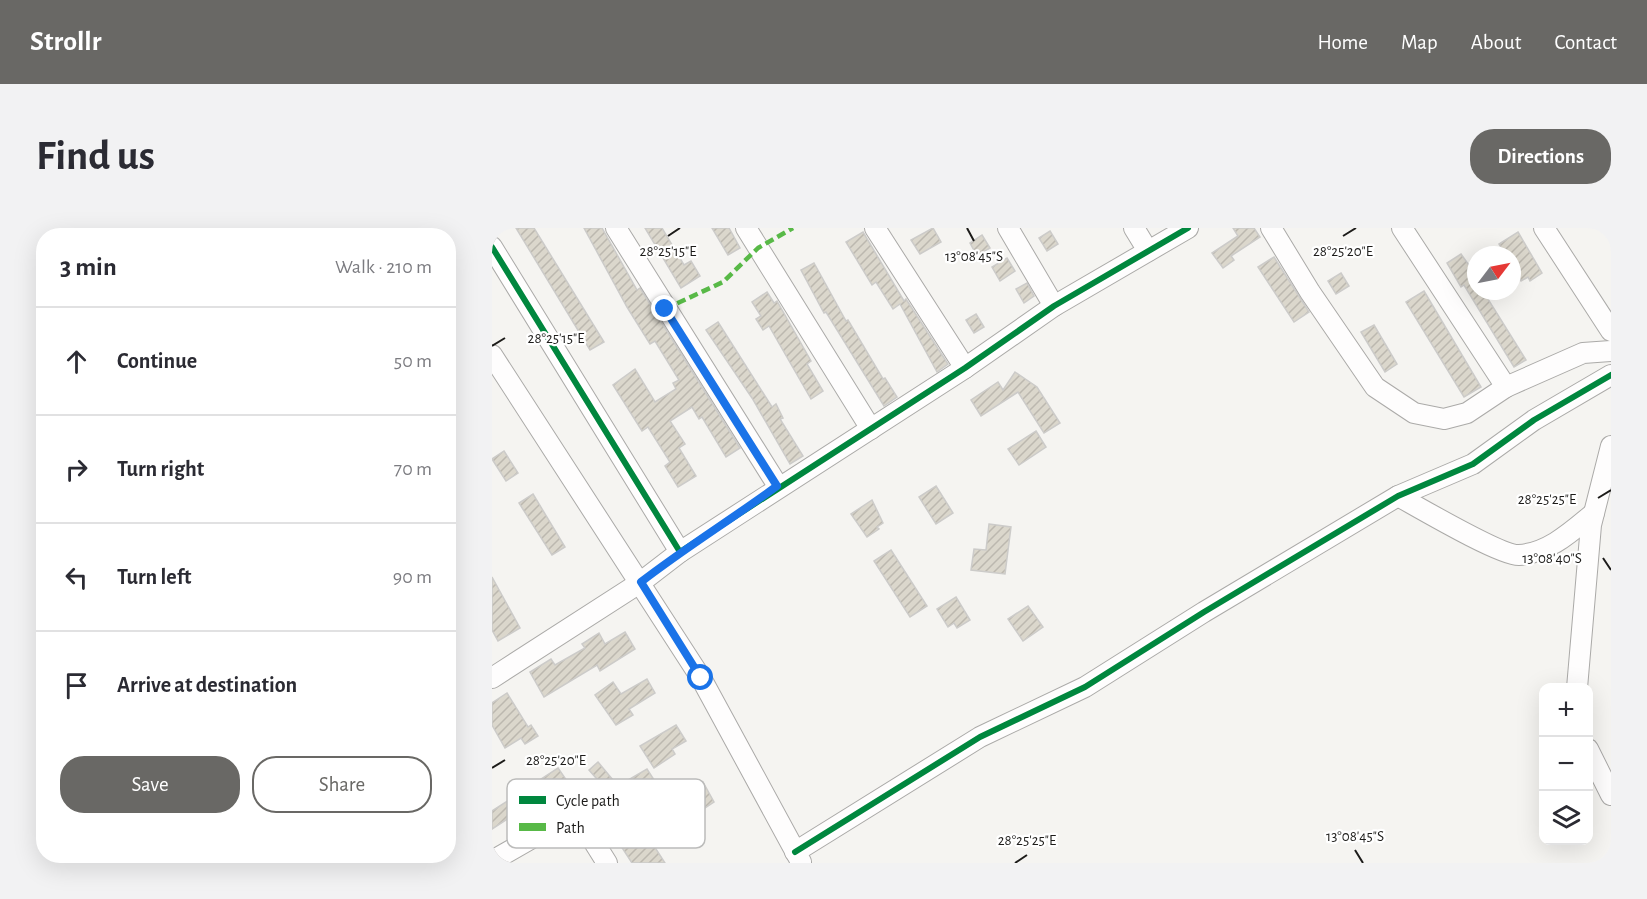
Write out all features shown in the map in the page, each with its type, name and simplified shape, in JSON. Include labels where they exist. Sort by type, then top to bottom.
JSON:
[{"type":"street","points":[[616,228],[777,486]]},
{"type":"street","points":[[746,228],[871,429]]},
{"type":"street","points":[[875,228],[965,368]]},
{"type":"street","points":[[1008,228],[1054,306]]},
{"type":"street","points":[[1134,228],[1148,251]]},
{"type":"street","points":[[494,670],[641,582],[680,552],[724,525],[777,486],[965,368],[1054,306],[1188,228]]},
{"type":"street","points":[[1271,228],[1310,292],[1376,387],[1414,412],[1444,419],[1467,413],[1506,387],[1583,354],[1611,351]]},
{"type":"street","points":[[1402,228],[1506,387]]},
{"type":"street","points":[[1544,228],[1611,331]]},
{"type":"street","points":[[492,248],[680,552]]},
{"type":"street","points":[[492,355],[701,678],[799,858],[980,737],[1085,687],[1204,612],[1398,496],[1473,464],[1534,420],[1611,375]]},
{"type":"street","points":[[1577,683],[1594,513],[1611,446]]},
{"type":"street","points":[[1398,496],[1483,542],[1517,555],[1558,543],[1594,513]]},
{"type":"street","points":[[1593,759],[1611,795]]},
{"type":"street","points":[[492,861],[515,848]]},
{"type":"street","points":[[598,848],[607,863]]},
{"type":"building","points":[[516,228],[534,228],[604,342],[590,350]]},
{"type":"building","points":[[584,228],[602,228],[637,290],[640,288],[740,448],[726,457],[702,417],[699,419],[692,407],[670,421],[685,444],[679,448],[696,476],[678,487],[665,466],[670,462],[648,427],[642,431],[613,385],[635,369],[655,402],[676,389],[673,383],[679,380],[655,341],[650,344]]},
{"type":"building","points":[[645,228],[662,228],[684,265],[691,261],[700,276],[681,288]]},
{"type":"building","points":[[712,228],[729,228],[740,248],[728,255]]},
{"type":"building","points":[[933,228],[941,242],[920,254],[911,240]]},
{"type":"building","points":[[1233,228],[1254,228],[1260,237],[1231,256],[1234,260],[1223,268],[1212,253],[1238,236]]},
{"type":"building","points":[[1050,231],[1058,244],[1047,251],[1039,238]]},
{"type":"building","points":[[863,232],[904,301],[906,299],[948,364],[937,372],[900,304],[893,309],[876,282],[872,285],[846,242]]},
{"type":"building","points":[[1518,232],[1542,273],[1530,281],[1528,277],[1521,281],[1521,246],[1500,246],[1499,244]]},
{"type":"building","points":[[982,235],[990,248],[977,256],[970,243]]},
{"type":"building","points":[[1461,254],[1467,262],[1467,290],[1464,285],[1461,287],[1447,263]]},
{"type":"building","points":[[1274,257],[1309,312],[1294,322],[1258,267]]},
{"type":"building","points":[[1007,258],[1015,271],[1000,281],[992,267]]},
{"type":"building","points":[[814,263],[846,321],[848,320],[883,379],[885,378],[897,397],[884,406],[826,312],[824,313],[801,270]]},
{"type":"building","points":[[1341,273],[1349,286],[1336,294],[1328,281]]},
{"type":"building","points":[[1027,283],[1034,296],[1024,303],[1016,289]]},
{"type":"building","points":[[1424,291],[1481,387],[1464,397],[1406,302]]},
{"type":"building","points":[[767,292],[774,303],[777,301],[811,361],[807,364],[823,391],[811,399],[769,326],[763,330],[756,319],[761,316],[752,302]]},
{"type":"building","points":[[1473,300],[1489,300],[1526,360],[1514,367]]},
{"type":"building","points":[[976,314],[984,327],[974,333],[966,320]]},
{"type":"building","points":[[718,322],[772,407],[776,404],[783,418],[780,419],[803,456],[790,464],[752,398],[706,330]]},
{"type":"building","points":[[1374,325],[1397,364],[1385,372],[1361,332]]},
{"type":"building","points":[[1015,372],[1037,387],[1060,423],[1044,433],[1018,392],[981,416],[971,400],[998,382],[1003,390]]},
{"type":"building","points":[[1036,431],[1046,447],[1019,465],[1008,449]]},
{"type":"building","points":[[504,451],[518,473],[506,481],[492,459]]},
{"type":"building","points":[[936,486],[953,513],[936,524],[919,497]]},
{"type":"building","points":[[533,494],[565,547],[552,555],[519,503]]},
{"type":"building","points":[[872,500],[883,523],[877,527],[879,529],[867,537],[851,514]]},
{"type":"building","points":[[989,524],[1011,527],[1005,574],[971,570],[974,549],[986,550]]},
{"type":"building","points":[[891,550],[927,606],[910,617],[874,561]]},
{"type":"building","points":[[492,577],[520,628],[498,641],[492,630]]},
{"type":"building","points":[[956,597],[970,620],[957,628],[954,623],[948,627],[937,609]]},
{"type":"building","points":[[1028,606],[1043,627],[1023,641],[1008,619]]},
{"type":"building","points":[[625,632],[635,649],[600,671],[597,665],[544,697],[530,672],[551,659],[555,665],[585,648],[582,644],[599,633],[605,644]]},
{"type":"building","points":[[647,679],[655,693],[629,709],[633,715],[616,725],[595,695],[613,682],[621,694]]},
{"type":"building","points":[[507,693],[528,727],[531,725],[538,736],[525,744],[521,738],[505,748],[492,725],[492,703]]},
{"type":"building","points":[[676,725],[686,741],[672,749],[675,754],[654,768],[640,746]]},
{"type":"building","points":[[598,762],[612,779],[597,779],[589,770]]},
{"type":"building","points":[[558,768],[566,779],[541,779]]},
{"type":"building","points":[[647,769],[654,779],[630,779]]},
{"type":"building","points":[[705,786],[714,802],[705,808]]},
{"type":"building","points":[[507,801],[507,819],[492,829],[492,811]]},
{"type":"building","points":[[622,848],[655,848],[665,863],[632,863]]},
{"type":"marked path","points":[[665,309],[723,282],[758,248],[793,228]]},
{"type":"cycle path","points":[[492,247],[680,552],[965,368],[1054,306],[1188,228]]},
{"type":"cycle path","points":[[795,852],[980,737],[1085,687],[1204,612],[1398,496],[1473,464],[1534,420],[1611,375]]},
{"type":"route","points":[[665,309],[777,486],[724,525],[680,552],[641,582],[701,678]]}]
